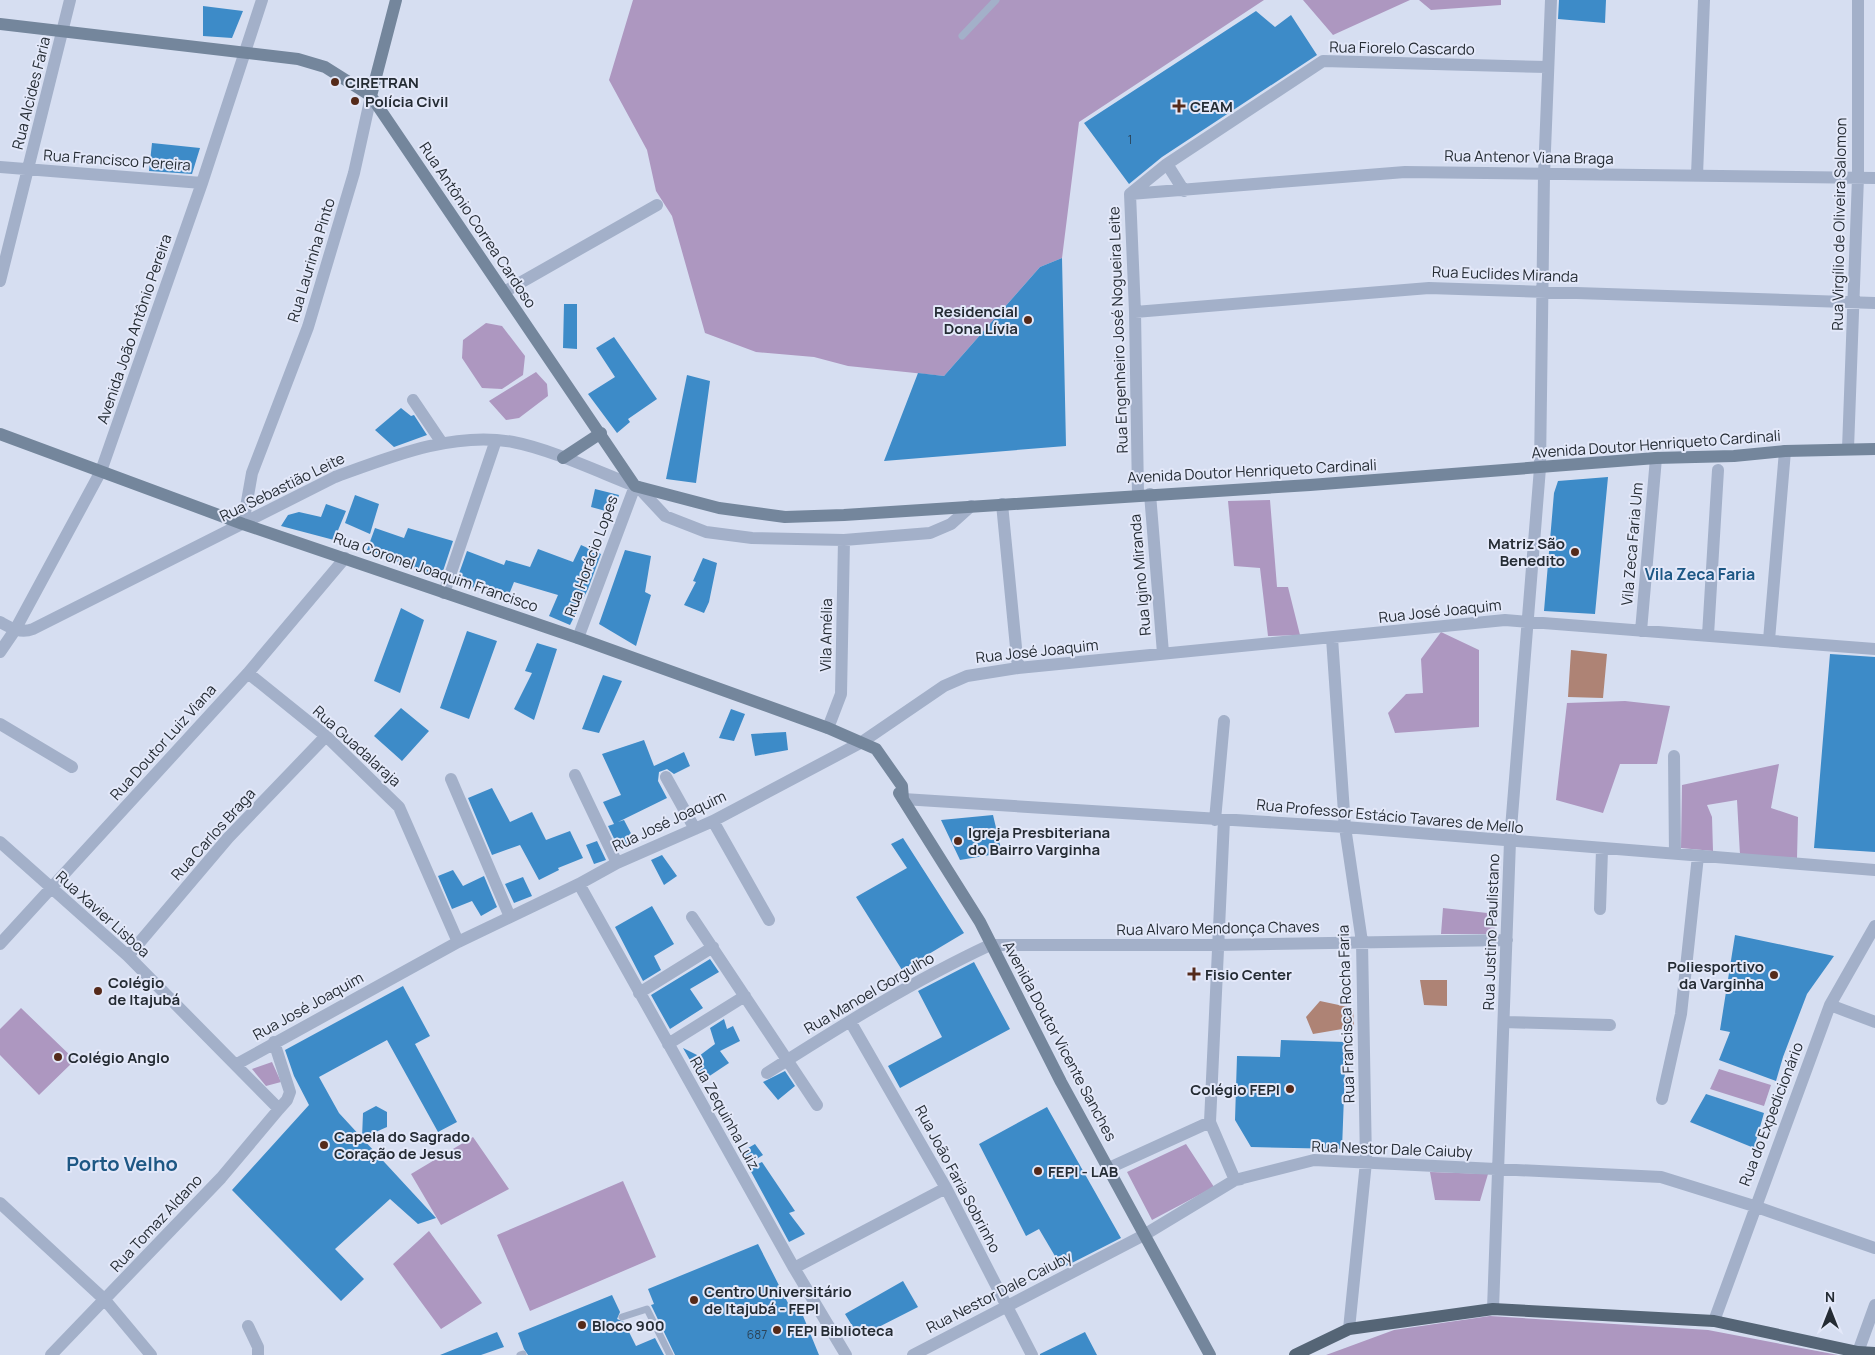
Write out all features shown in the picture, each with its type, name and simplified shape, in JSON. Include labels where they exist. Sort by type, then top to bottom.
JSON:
[{"type":"main road","name":"Rua Laurinha Pinto","points":[[371,96],[396,0]]},
{"type":"main road","name":"Rua Antônio Correa Cardoso","points":[[0,24],[298,58],[325,67],[371,96],[636,486]]},
{"type":"main road","points":[[563,458],[601,433]]},
{"type":"main road","name":"Rua Coronel Joaquim Francisco","points":[[0,434],[243,524],[444,594],[578,638],[862,742]]},
{"type":"main road","name":"Avenida Doutor Henriqueto Cardinali","points":[[636,486],[719,508],[785,517],[1310,485],[1656,458],[1734,456],[1785,451],[1875,449]]},
{"type":"main road","name":"Avenida Doutor Vicente Sanches","points":[[862,742],[876,749],[902,786],[903,799],[980,922],[1061,1082],[1110,1168],[1144,1236],[1210,1355]]},
{"type":"main road","points":[[1295,1355],[1349,1329],[1494,1309],[1714,1321],[1858,1352],[1875,1352]]},
{"type":"street","name":"Rua Alcides Faria","points":[[0,281],[70,0]]},
{"type":"street","name":"Avenida João Antônio Pereira","points":[[0,652],[15,630],[101,470],[202,183],[262,0]]},
{"type":"street","name":"Rua Justino Paulistano","points":[[1494,1309],[1510,841],[1540,468],[1541,291],[1547,67],[1551,0]]},
{"type":"street","points":[[1697,175],[1704,0]]},
{"type":"street","name":"Rua Virgílio de Oliveira Salomon","points":[[1848,449],[1858,177],[1858,0]]},
{"type":"street","name":"Rua Fiorelo Cascardo","points":[[1130,194],[1167,164],[1323,61],[1547,67]]},
{"type":"street","name":"Rua Laurinha Pinto","points":[[243,524],[252,473],[308,327],[354,172],[371,96]]},
{"type":"street","points":[[1167,164],[1184,191]]},
{"type":"street","name":"Rua Francisco Pereira","points":[[0,167],[202,183]]},
{"type":"street","name":"Rua Antenor Viana Braga","points":[[1130,194],[1405,172],[1875,178]]},
{"type":"street","name":"Rua Engenheiro José Nogueira Leite","points":[[1130,194],[1144,494]]},
{"type":"street","points":[[504,292],[657,205]]},
{"type":"street","name":"Rua Euclides Miranda","points":[[1136,312],[1429,288],[1875,303]]},
{"type":"street","points":[[413,400],[442,443]]},
{"type":"street","points":[[444,594],[496,440]]},
{"type":"street","name":"Rua Sebastião Leite","points":[[15,630],[33,629],[335,477],[382,460],[442,443],[496,440],[514,442],[563,458],[636,486]]},
{"type":"street","points":[[1769,640],[1785,451]]},
{"type":"street","name":"Vila Zeca Faria Um","points":[[1641,632],[1656,458]]},
{"type":"street","points":[[1708,635],[1718,470]]},
{"type":"street","points":[[636,486],[665,516],[706,532],[752,538],[844,540],[930,532],[951,524],[971,506]]},
{"type":"street","name":"Rua Horácio Lopes","points":[[578,638],[636,486]]},
{"type":"street","name":"Rua Igino Miranda","points":[[1144,494],[1163,653]]},
{"type":"street","points":[[1002,504],[1018,668]]},
{"type":"street","name":"Vila Amélia","points":[[828,728],[841,694],[844,540]]},
{"type":"street","name":"Rua Doutor Luiz Viana","points":[[0,944],[248,673],[345,558]]},
{"type":"street","name":"Rua José Joaquim","points":[[237,1064],[458,942],[579,884],[617,863],[713,821],[862,742],[944,686],[968,676],[1018,668],[1505,620],[1875,650]]},
{"type":"street","points":[[0,622],[15,630]]},
{"type":"street","name":"Rua Francisca Rocha Faria","points":[[1332,638],[1345,827],[1362,942],[1366,1162],[1349,1329]]},
{"type":"street","name":"Rua Guadalaraja","points":[[248,673],[326,736],[399,807],[458,942]]},
{"type":"street","points":[[1224,721],[1210,1122],[1234,1180]]},
{"type":"street","points":[[0,724],[72,767]]},
{"type":"street","name":"Rua Carlos Braga","points":[[128,956],[228,838],[326,736]]},
{"type":"street","points":[[1674,756],[1675,854]]},
{"type":"street","points":[[575,776],[617,863]]},
{"type":"street","points":[[666,777],[695,829]]},
{"type":"street","points":[[451,779],[510,917]]},
{"type":"street","name":"Rua Professor Estácio Tavares de Mello","points":[[903,799],[1345,827],[1602,850],[1875,870]]},
{"type":"street","points":[[713,821],[769,920]]},
{"type":"street","name":"Rua Xavier Lisboa","points":[[0,842],[128,956],[237,1064],[279,1109]]},
{"type":"street","points":[[1600,910],[1602,850]]},
{"type":"street","points":[[1662,1099],[1681,1014],[1698,856]]},
{"type":"street","name":"Rua Zequinha Luiz","points":[[579,884],[794,1268],[846,1355]]},
{"type":"street","points":[[692,917],[817,1105]]},
{"type":"street","name":"Rua do Expedicionário","points":[[1714,1321],[1754,1206],[1830,1005],[1875,926]]},
{"type":"street","name":"Rua Alvaro Mendonça Chaves","points":[[990,945],[1216,945],[1507,940]]},
{"type":"street","name":"Rua Manoel Gorgulho","points":[[767,1073],[850,1021],[963,957],[990,945]]},
{"type":"street","points":[[639,992],[713,948]]},
{"type":"street","points":[[668,1044],[745,996]]},
{"type":"street","points":[[1830,1005],[1875,1022]]},
{"type":"street","name":"Rua João Faria Sobrinho","points":[[850,1021],[946,1188],[1032,1355]]},
{"type":"street","points":[[1504,1022],[1610,1025]]},
{"type":"street","points":[[274,1042],[290,1092],[287,1100],[279,1109]]},
{"type":"street","name":"Rua Tomaz Aldano","points":[[51,1355],[221,1178],[279,1109]]},
{"type":"street","points":[[1110,1168],[1210,1122]]},
{"type":"street","name":"Rua Nestor Dale Caiuby","points":[[913,1355],[1006,1305],[1144,1236],[1234,1180],[1314,1160],[1498,1168],[1661,1178],[1754,1206],[1875,1248]]},
{"type":"street","points":[[794,1268],[946,1188]]},
{"type":"street","points":[[0,1203],[105,1300],[151,1355]]},
{"type":"street","points":[[1858,1352],[1875,1305]]},
{"type":"street","points":[[248,1326],[258,1346],[258,1355]]},
{"type":"lane","points":[[962,36],[996,0]]},
{"type":"lane","points":[[622,1317],[647,1309],[670,1355]]},
{"type":"shaded area","points":[[633,0],[1264,0],[1079,122],[1062,258],[1040,267],[944,376],[848,366],[814,357],[756,352],[705,333],[672,216],[656,191],[647,150],[609,80]]},
{"type":"shaded area","points":[[1303,0],[1410,0],[1333,35]]},
{"type":"shaded area","points":[[1419,0],[1501,0],[1501,5],[1431,10]]},
{"type":"shaded area","points":[[486,323],[502,326],[525,356],[523,375],[502,389],[482,388],[462,358],[463,340]]},
{"type":"shaded area","points":[[536,372],[547,384],[548,396],[519,418],[506,420],[489,401]]},
{"type":"shaded area","points":[[1270,500],[1277,587],[1288,587],[1300,635],[1268,636],[1260,568],[1234,566],[1228,501]]},
{"type":"shaded area","points":[[1441,632],[1479,650],[1479,727],[1395,733],[1388,713],[1406,694],[1423,693],[1421,659]]},
{"type":"shaded area","points":[[1571,650],[1607,654],[1603,698],[1568,697]]},
{"type":"shaded area","points":[[1625,701],[1670,706],[1657,764],[1620,764],[1603,813],[1556,800],[1567,703]]},
{"type":"shaded area","points":[[1779,764],[1771,808],[1798,817],[1797,858],[1740,855],[1737,800],[1707,805],[1712,817],[1713,851],[1681,848],[1682,785]]},
{"type":"shaded area","points":[[1443,908],[1496,914],[1494,934],[1441,934]]},
{"type":"shaded area","points":[[1420,980],[1447,980],[1447,1006],[1424,1005]]},
{"type":"shaded area","points":[[1320,1001],[1353,1008],[1354,1027],[1313,1034],[1306,1017]]},
{"type":"shaded area","points":[[21,1008],[75,1060],[39,1095],[0,1055],[0,1029]]},
{"type":"shaded area","points":[[272,1062],[281,1082],[266,1086],[252,1069]]},
{"type":"shaded area","points":[[1719,1069],[1771,1085],[1764,1106],[1710,1089]]},
{"type":"shaded area","points":[[473,1137],[509,1189],[441,1225],[411,1174]]},
{"type":"shaded area","points":[[1186,1144],[1214,1187],[1152,1220],[1127,1172]]},
{"type":"shaded area","points":[[1430,1172],[1488,1174],[1480,1201],[1435,1200]]},
{"type":"shaded area","points":[[623,1181],[656,1257],[530,1311],[497,1235]]},
{"type":"shaded area","points":[[429,1231],[482,1303],[441,1329],[393,1264]]},
{"type":"shaded area","points":[[1490,1316],[1708,1330],[1838,1355],[1326,1355],[1394,1330]]},
{"type":"building","points":[[1559,0],[1606,0],[1605,23],[1558,19]]},
{"type":"building","points":[[203,6],[243,11],[232,38],[203,36]]},
{"type":"building","name":"CEAM","points":[[1256,11],[1275,27],[1291,15],[1317,55],[1162,157],[1129,184],[1084,123]]},
{"type":"building","points":[[152,143],[200,148],[192,174],[149,171]]},
{"type":"building","name":"Residencial Dona Lívia","points":[[1062,258],[1066,446],[884,461],[918,373],[944,376],[1040,267]]},
{"type":"building","points":[[564,304],[577,304],[577,349],[563,348]]},
{"type":"building","points":[[614,337],[657,399],[628,419],[630,422],[617,433],[588,394],[615,377],[596,348]]},
{"type":"building","points":[[687,375],[710,381],[696,483],[666,479]]},
{"type":"building","points":[[401,408],[411,416],[414,415],[427,435],[394,447],[375,430]]},
{"type":"building","name":"Matriz São Benedito","points":[[1608,477],[1595,614],[1544,611],[1554,493],[1558,481]]},
{"type":"building","points":[[595,489],[619,495],[613,513],[591,507]]},
{"type":"building","points":[[355,495],[379,504],[370,534],[345,523]]},
{"type":"building","points":[[326,504],[346,511],[334,540],[281,526],[288,515],[299,512],[321,517]]},
{"type":"building","points":[[375,528],[404,538],[408,528],[453,541],[440,580],[367,550]]},
{"type":"building","points":[[581,545],[601,554],[588,589],[570,625],[549,616],[558,595],[514,582],[508,597],[479,585],[478,589],[456,582],[467,551],[504,565],[506,560],[530,567],[538,549],[573,562]]},
{"type":"building","points":[[625,550],[651,556],[645,592],[651,595],[636,646],[599,624]]},
{"type":"building","points":[[703,558],[717,563],[709,602],[704,613],[684,605],[696,582],[693,581]]},
{"type":"building","points":[[401,608],[424,620],[400,693],[374,681]]},
{"type":"building","points":[[467,631],[497,641],[469,719],[440,708]]},
{"type":"building","points":[[537,643],[557,649],[534,720],[514,709],[532,673],[525,671]]},
{"type":"building","points":[[1830,654],[1875,657],[1875,852],[1814,848]]},
{"type":"building","points":[[603,675],[622,681],[599,733],[582,729]]},
{"type":"building","points":[[401,708],[429,731],[402,761],[374,736]]},
{"type":"building","points":[[731,709],[745,714],[734,741],[719,738]]},
{"type":"building","points":[[786,732],[788,750],[755,756],[751,734]]},
{"type":"building","points":[[644,740],[654,766],[684,752],[690,766],[674,774],[667,769],[659,772],[658,781],[667,798],[618,822],[624,820],[635,841],[619,849],[608,826],[614,824],[603,802],[621,795],[602,754]]},
{"type":"building","points":[[492,788],[510,822],[532,812],[546,840],[570,831],[583,858],[558,868],[559,870],[539,880],[520,845],[492,855],[468,798]]},
{"type":"building","points":[[993,815],[1002,853],[960,860],[941,820]]},
{"type":"building","points":[[903,838],[964,933],[902,970],[856,897],[907,868],[891,844]]},
{"type":"building","points":[[597,841],[606,860],[594,864],[586,845]]},
{"type":"building","points":[[662,855],[677,876],[664,885],[651,860]]},
{"type":"building","points":[[453,870],[463,886],[484,876],[497,907],[481,916],[472,901],[452,909],[438,876]]},
{"type":"building","points":[[523,877],[532,896],[514,903],[505,884]]},
{"type":"building","points":[[652,906],[674,944],[654,956],[661,970],[643,981],[615,927]]},
{"type":"building","name":"Poliesportivo da Varginha","points":[[1735,935],[1834,956],[1807,994],[1776,1081],[1719,1060],[1730,1032],[1720,1030]]},
{"type":"building","points":[[710,959],[719,972],[690,989],[703,1008],[670,1029],[651,995]]},
{"type":"building","points":[[974,962],[1010,1029],[900,1088],[888,1066],[942,1037],[918,991]]},
{"type":"building","points":[[403,986],[430,1036],[415,1044],[457,1122],[438,1132],[387,1040],[319,1077],[339,1113],[436,1218],[418,1224],[390,1199],[335,1249],[364,1279],[341,1301],[232,1190],[309,1105],[294,1076],[285,1050]]},
{"type":"building","points":[[724,1019],[727,1029],[733,1026],[740,1041],[720,1051],[729,1063],[702,1081],[683,1048],[699,1056],[715,1044],[710,1028]]},
{"type":"building","name":"Colégio FEPI","points":[[1281,1040],[1346,1042],[1342,1149],[1251,1147],[1235,1120],[1237,1056],[1280,1057]]},
{"type":"building","points":[[785,1071],[795,1086],[778,1100],[763,1082]]},
{"type":"building","points":[[1706,1094],[1764,1113],[1754,1148],[1690,1122]]},
{"type":"building","points":[[376,1106],[387,1112],[387,1127],[362,1138],[363,1113]]},
{"type":"building","name":"FEPI - LAB","points":[[1047,1107],[1121,1238],[1062,1268],[1039,1229],[1026,1236],[979,1144]]},
{"type":"building","points":[[755,1144],[763,1155],[750,1163],[743,1151]]},
{"type":"building","points":[[762,1162],[795,1211],[789,1213],[805,1234],[789,1242],[749,1168]]},
{"type":"building","points":[[758,1244],[791,1309],[799,1306],[819,1355],[675,1355],[651,1305],[654,1304],[648,1289]]},
{"type":"building","points":[[903,1281],[918,1307],[859,1337],[845,1314]]},
{"type":"building","name":"Bloco 900","points":[[612,1295],[620,1312],[617,1319],[624,1322],[636,1346],[655,1338],[664,1355],[528,1355],[524,1349],[518,1333]]},
{"type":"building","points":[[497,1332],[504,1347],[481,1355],[440,1355]]},
{"type":"building","points":[[1085,1332],[1097,1355],[1040,1355],[1040,1354]]},
{"type":"place","name":"CIRETRAN","points":[[335,82]]},
{"type":"place","name":"Polícia Civil","points":[[355,101]]},
{"type":"place","name":"CEAM","points":[[1179,106]]},
{"type":"place","name":"Residencial Dona Lívia","points":[[1028,320]]},
{"type":"place","name":"Matriz São Benedito","points":[[1575,552]]},
{"type":"place","name":"Igreja Presbiteriana do Bairro Varginha","points":[[958,841]]},
{"type":"place","name":"Fisio Center","points":[[1194,974]]},
{"type":"place","name":"Poliesportivo da Varginha","points":[[1774,975]]},
{"type":"place","name":"Colégio de Itajubá","points":[[98,991]]},
{"type":"place","name":"Colégio Anglo","points":[[58,1057]]},
{"type":"place","name":"Colégio FEPI","points":[[1290,1089]]},
{"type":"place","name":"Capela do Sagrado Coração de Jesus","points":[[324,1145]]},
{"type":"place","name":"FEPI - LAB","points":[[1038,1171]]},
{"type":"place","name":"Centro Universitário de Itajubá - FEPI","points":[[694,1300]]},
{"type":"place","name":"Bloco 900","points":[[582,1325]]},
{"type":"place","name":"FEPI Biblioteca","points":[[777,1330]]},
{"type":"district","name":"Vila Zeca Faria","points":[[1700,574]]},
{"type":"district","name":"Porto Velho","points":[[122,1163]]}]
